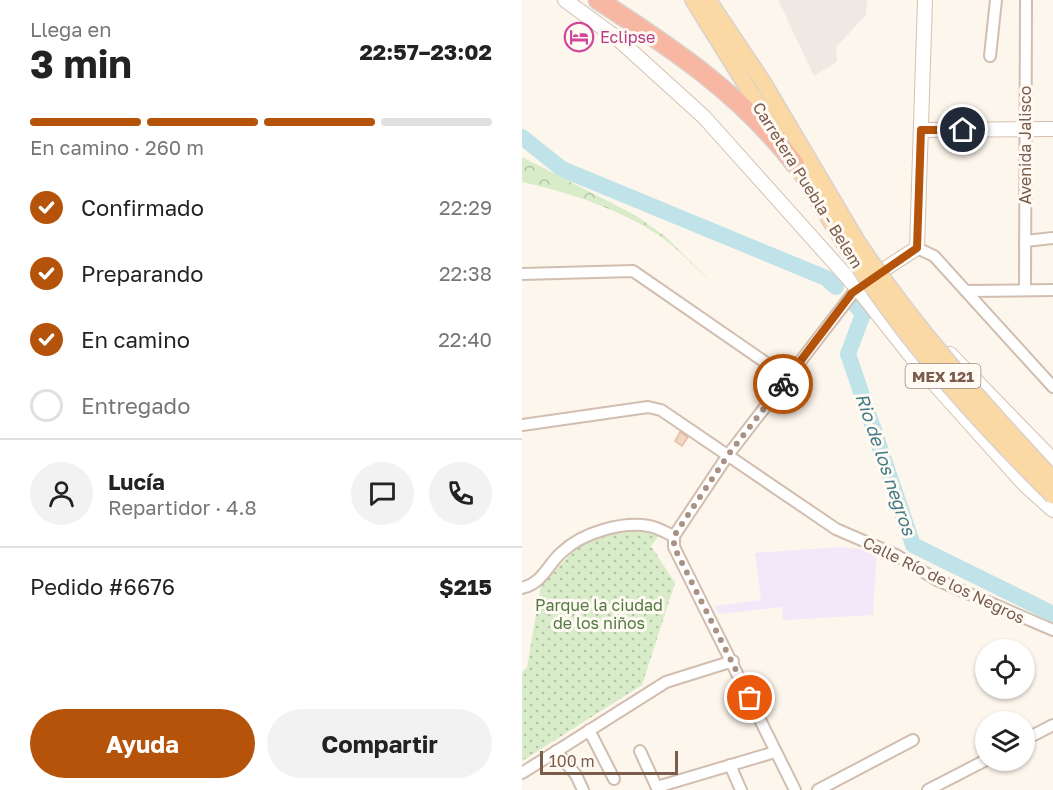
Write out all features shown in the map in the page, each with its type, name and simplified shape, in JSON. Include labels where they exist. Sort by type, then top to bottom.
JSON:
[{"type":"highway","points":[[598,0],[731,93],[764,125],[795,164]]},
{"type":"main road","name":"Carretera Puebla - Belem","points":[[693,0],[795,164],[852,243],[881,276],[932,342],[1053,479]]},
{"type":"main road","name":"Carretera Puebla - Belem","points":[[708,0],[763,82],[885,306],[914,343],[1053,495]]},
{"type":"street","points":[[565,0],[618,39],[704,117],[857,288],[922,370],[1025,485],[1053,510]]},
{"type":"street","points":[[917,248],[925,0]]},
{"type":"street","points":[[990,56],[996,0]]},
{"type":"street","name":"Avenida Jalisco","points":[[1025,290],[1026,0]]},
{"type":"street","points":[[921,130],[1053,129]]},
{"type":"street","points":[[1025,242],[1053,238]]},
{"type":"street","points":[[674,541],[728,455],[857,288],[917,248]]},
{"type":"street","points":[[917,248],[934,256],[1053,387]]},
{"type":"street","points":[[522,274],[633,271],[788,378]]},
{"type":"street","points":[[966,291],[1053,290]]},
{"type":"street","points":[[932,342],[953,357],[1053,460]]},
{"type":"street","name":"Calle Río de los Negros","points":[[522,425],[648,408],[661,410],[836,529],[896,555],[937,580],[1053,630]]},
{"type":"street","points":[[522,588],[537,582],[562,552],[582,539],[619,526],[649,526],[674,541],[795,790]]},
{"type":"street","points":[[522,773],[666,682],[733,661]]},
{"type":"street","points":[[1035,734],[1053,725]]},
{"type":"street","points":[[589,730],[614,779]]},
{"type":"street","points":[[818,790],[913,740]]},
{"type":"street","points":[[556,751],[576,775],[583,790]]},
{"type":"street","points":[[640,751],[658,789],[775,752]]},
{"type":"street","points":[[730,765],[741,790]]},
{"type":"street","points":[[928,790],[975,766]]},
{"type":"shaded area","points":[[778,0],[867,0],[866,15],[836,47],[837,62],[814,76]]},
{"type":"shaded area","points":[[840,547],[877,551],[873,615],[783,620],[782,607],[719,614],[715,606],[761,600],[755,553]]},
{"type":"green space","points":[[522,157],[635,215],[666,237],[709,280],[664,239],[632,220],[577,197],[522,182]]},
{"type":"green space","name":"Parque la ciudad de los niños","points":[[622,528],[647,528],[660,534],[651,546],[675,583],[642,685],[522,761],[522,672],[527,667],[541,585],[583,541]]},
{"type":"building","points":[[680,432],[688,437],[682,446],[675,441]]},
{"type":"waterway","name":"Rio de los negros","points":[[522,137],[562,169],[826,278],[836,287]]},
{"type":"waterway","name":"Rio de los negros","points":[[856,306],[863,314],[848,354],[913,545],[1053,614]]},
{"type":"way so far","points":[[750,698],[674,547],[674,536],[728,455],[783,384]]},
{"type":"place","name":"Eclipse","points":[[579,37]]},
{"type":"route","points":[[783,384],[852,293],[917,248],[921,130],[963,130]]}]
